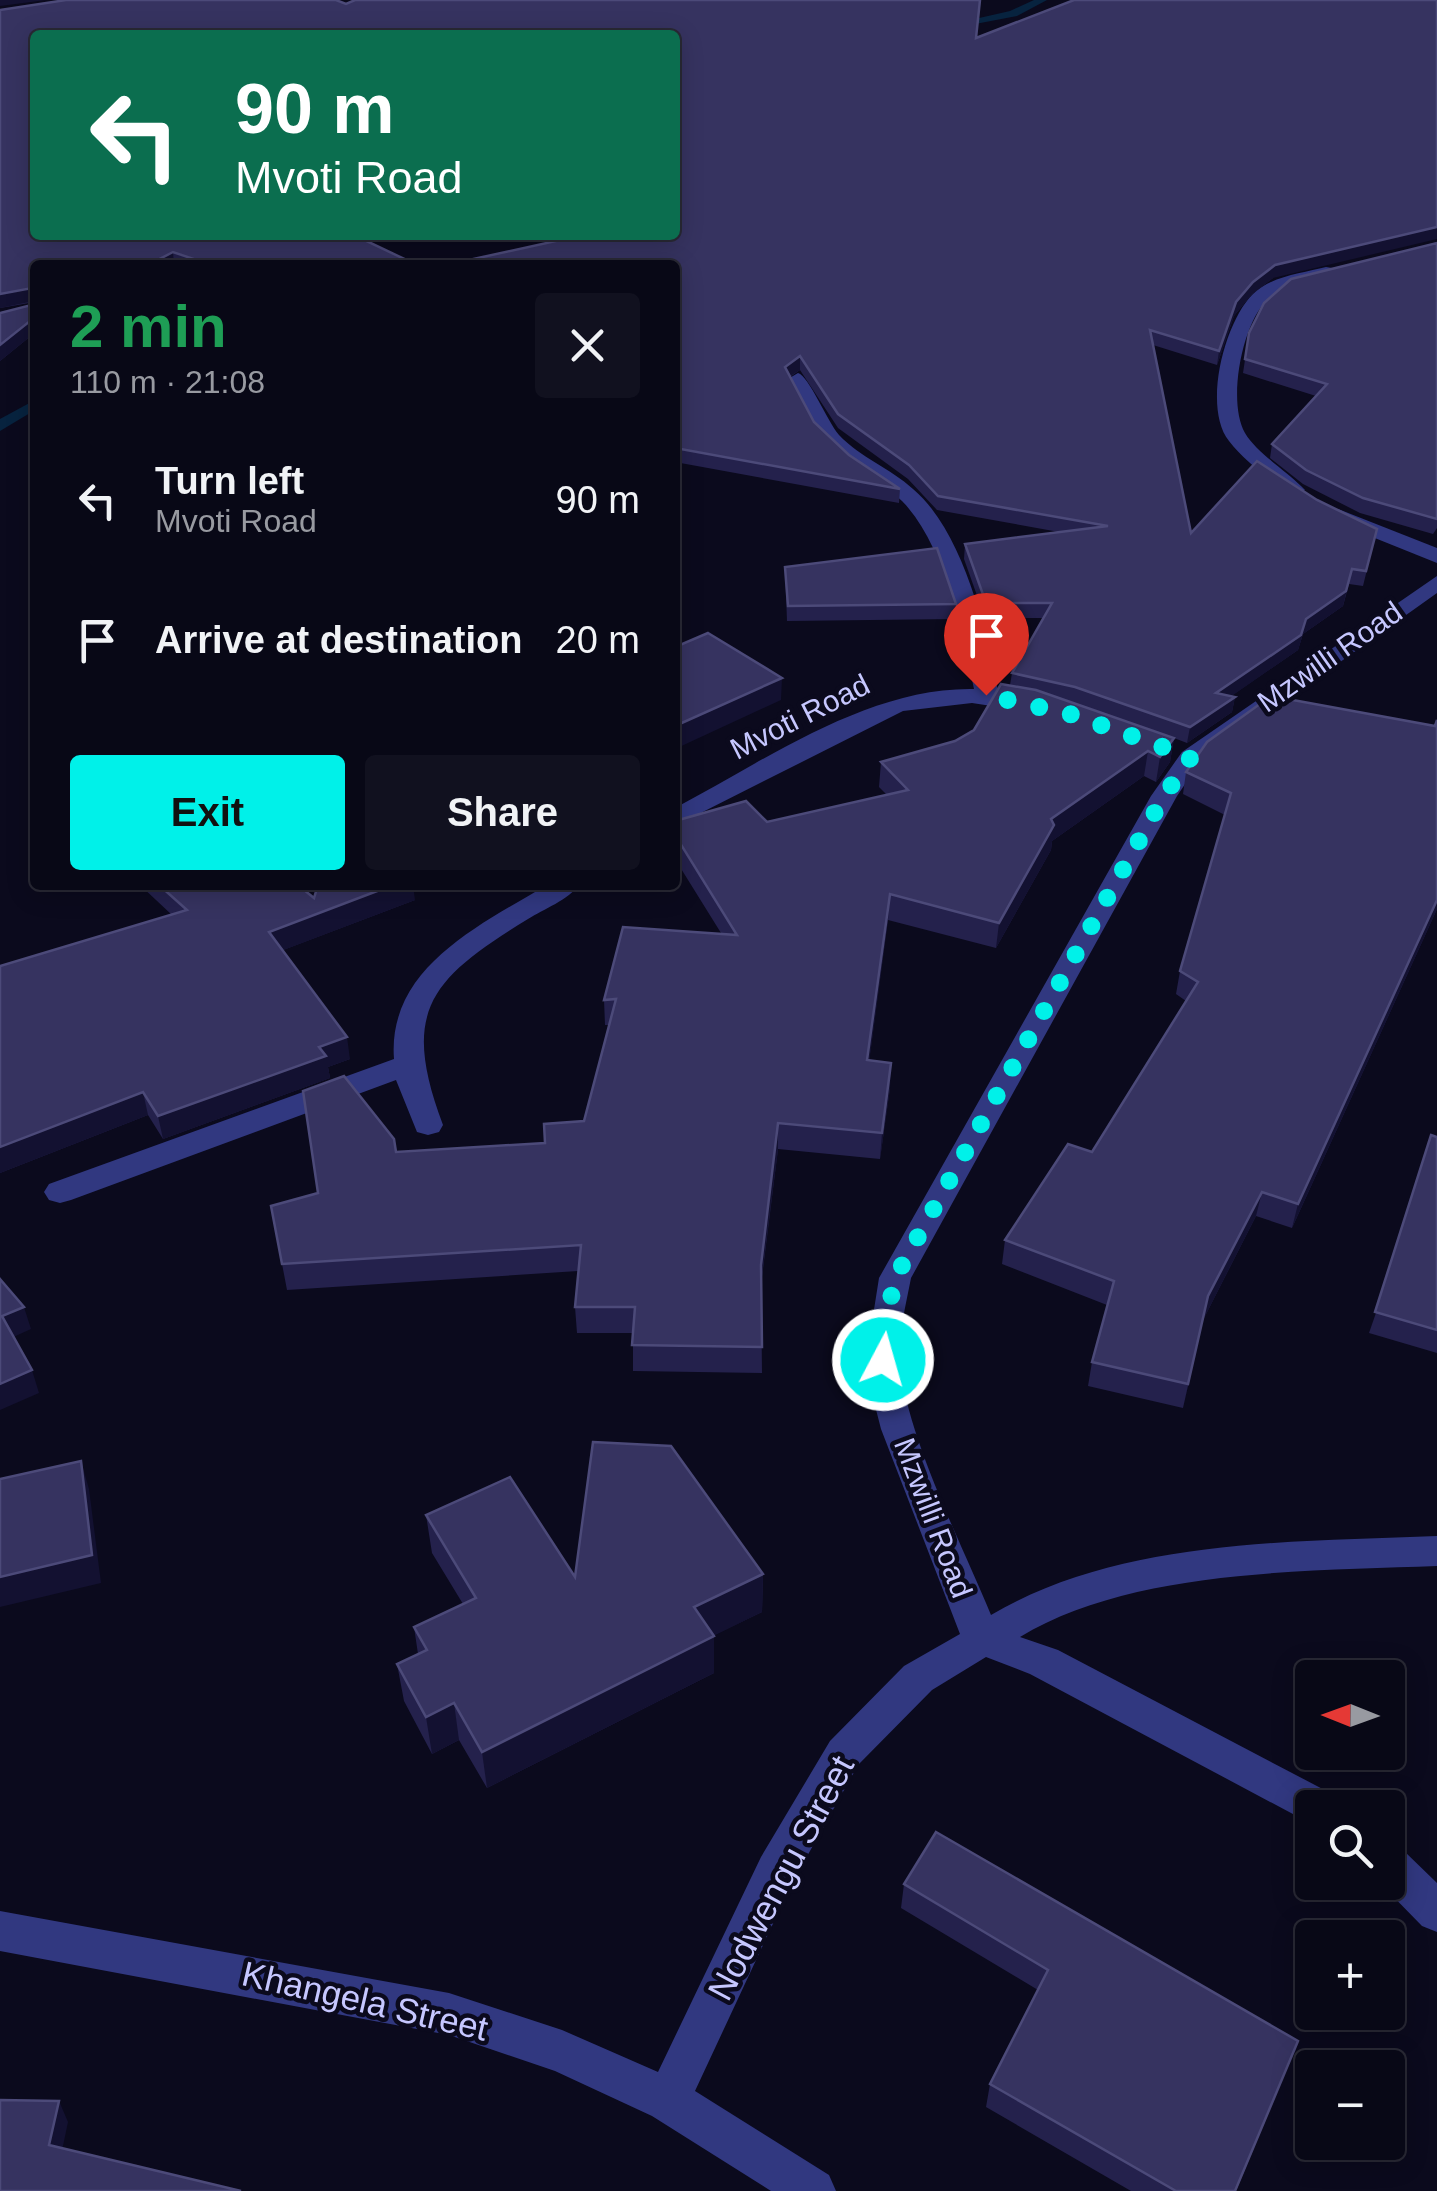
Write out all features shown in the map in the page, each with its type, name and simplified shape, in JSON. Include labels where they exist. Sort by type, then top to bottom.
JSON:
[{"type":"street","points":[[1344,268],[1280,285],[1261,296],[1237,334],[1230,362],[1230,426],[1251,456],[1318,505],[1437,556]]},
{"type":"street","points":[[798,380],[807,406],[851,458],[909,495],[927,519],[975,631],[986,695]]},
{"type":"street","name":"Mzwilli Road","points":[[981,1638],[898,1428],[888,1390],[883,1360],[895,1278],[1164,796],[1182,754],[1437,583]]},
{"type":"street","name":"Mvoti Road","points":[[680,815],[875,713],[936,695],[986,695],[1054,710]]},
{"type":"street","points":[[428,1125],[410,1088],[405,1066],[414,1009],[445,960],[558,890]]},
{"type":"street","points":[[60,1192],[405,1066]]},
{"type":"street","name":"Nodwengu Street","points":[[668,2100],[776,1871],[844,1753],[918,1678],[1042,1604],[1139,1574],[1315,1556],[1437,1551]]},
{"type":"street","points":[[981,1638],[1044,1662],[1295,1795]]},
{"type":"street","points":[[1405,1879],[1437,1912]]},
{"type":"street","name":"Khangela Street","points":[[0,1931],[449,2014],[562,2052],[668,2100],[813,2191]]},
{"type":"building","points":[[66,0],[336,0],[346,4],[355,0],[980,0],[976,38],[1074,0],[1437,0],[1437,227],[1275,265],[1236,302],[1219,351],[1150,330],[1191,533],[1257,461],[1317,500],[1377,529],[1366,571],[1352,569],[1346,591],[1306,619],[1301,635],[1216,693],[1235,697],[1190,727],[1075,687],[1012,673],[1052,603],[986,603],[965,544],[1108,526],[938,496],[909,465],[838,414],[800,356],[785,367],[814,422],[849,455],[900,489],[680,449],[680,260],[469,260],[560,240],[680,240],[680,30],[30,30],[30,240],[364,240],[406,260],[196,260],[173,252],[158,260],[30,260],[30,288],[0,294],[0,10]]},
{"type":"building","points":[[1437,243],[1437,519],[1363,498],[1306,470],[1272,444],[1327,384],[1245,359],[1249,333],[1264,303],[1291,279]]},
{"type":"building","points":[[30,305],[30,321],[0,345],[0,313]]},
{"type":"building","points":[[937,548],[956,604],[788,606],[785,567]]},
{"type":"building","points":[[708,633],[782,678],[680,724],[680,645]]},
{"type":"building","points":[[1001,684],[1036,690],[1174,738],[1160,757],[1148,751],[1051,819],[1054,825],[999,923],[890,894],[867,1060],[891,1063],[882,1133],[778,1123],[761,1265],[762,1347],[632,1345],[635,1307],[575,1307],[581,1245],[282,1264],[271,1206],[318,1193],[303,1091],[344,1076],[394,1139],[396,1152],[545,1143],[544,1124],[584,1121],[616,999],[604,1000],[623,927],[737,935],[680,843],[680,820],[746,801],[767,822],[908,790],[881,762],[955,741],[974,730]]},
{"type":"building","points":[[1271,696],[1435,726],[1437,720],[1437,900],[1298,1204],[1262,1192],[1208,1296],[1188,1384],[1092,1362],[1114,1281],[1005,1240],[1068,1144],[1092,1152],[1198,982],[1180,971],[1231,793],[1186,772],[1207,742]]},
{"type":"building","points":[[165,890],[304,890],[314,898],[316,890],[380,890],[269,932],[347,1037],[319,1047],[326,1056],[158,1116],[143,1092],[0,1147],[0,966],[187,910]]},
{"type":"building","points":[[1431,1135],[1437,1137],[1437,1330],[1375,1312]]},
{"type":"building","points":[[0,1279],[24,1307],[2,1316],[32,1370],[0,1384]]},
{"type":"building","points":[[593,1442],[671,1446],[763,1574],[694,1607],[714,1636],[482,1752],[454,1703],[426,1717],[397,1664],[427,1650],[414,1627],[476,1598],[426,1515],[510,1477],[575,1577]]},
{"type":"building","points":[[81,1461],[92,1555],[0,1577],[0,1479]]},
{"type":"building","points":[[936,1832],[1298,2041],[1235,2191],[1176,2191],[990,2084],[1048,1970],[904,1884]]},
{"type":"building","points":[[0,2100],[59,2101],[49,2145],[241,2191],[0,2191]]},
{"type":"waterway","points":[[949,26],[1013,14],[1042,0]]},
{"type":"waterway","points":[[0,426],[30,407]]},
{"type":"route","points":[[883,1360],[895,1278],[1164,796],[1191,757],[1070,714],[986,695]]}]
